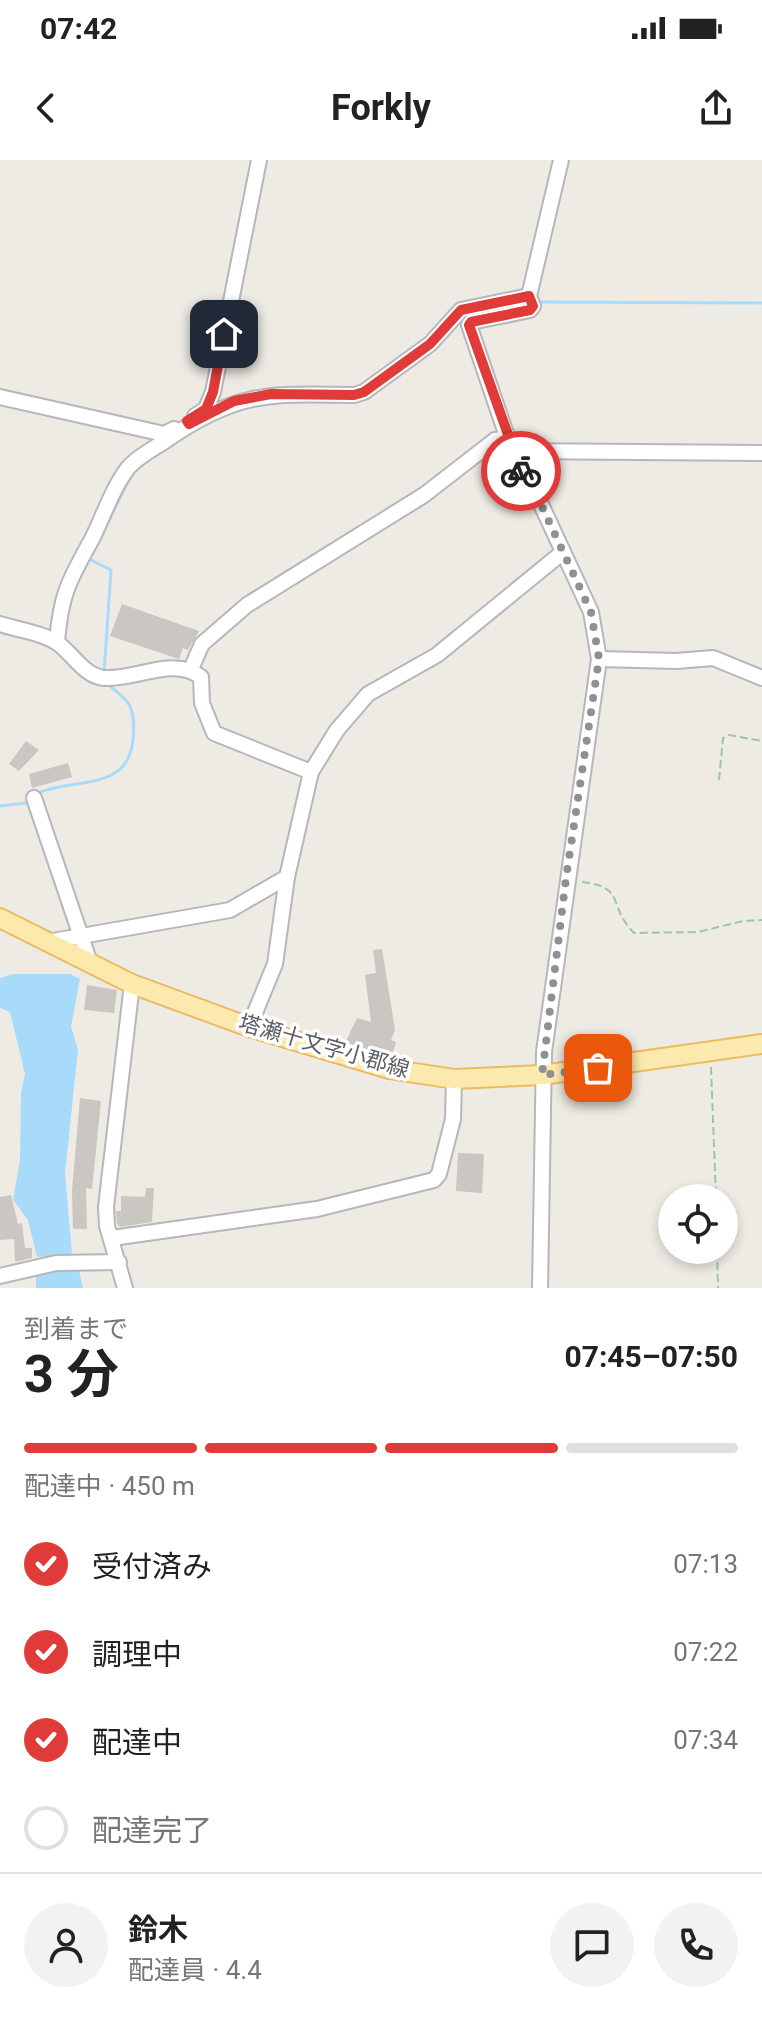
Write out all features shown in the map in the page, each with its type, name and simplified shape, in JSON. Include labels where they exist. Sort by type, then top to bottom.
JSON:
[{"type":"main road","name":"塔瀬十文字小郡線","points":[[0,918],[132,984],[249,1027],[389,1069],[454,1079],[542,1075],[762,1044]]},
{"type":"street","points":[[57,642],[60,605],[69,580],[118,482],[131,464],[206,409],[213,392],[259,160]]},
{"type":"street","points":[[540,1288],[542,1075],[566,878],[599,659],[591,612],[510,445],[469,325],[471,322],[530,310],[533,306],[529,296],[561,160]]},
{"type":"street","points":[[0,397],[164,434],[234,401],[271,394],[354,395],[364,392],[430,344],[461,310],[529,296]]},
{"type":"street","points":[[191,669],[202,644],[247,605],[424,495],[495,440],[510,445],[762,453]]},
{"type":"street","points":[[249,1027],[275,964],[287,877],[311,772],[337,730],[368,694],[437,655],[563,552]]},
{"type":"street","points":[[0,624],[57,642],[93,676],[118,678],[158,670],[191,669],[201,677],[202,703],[214,733],[311,772]]},
{"type":"street","points":[[599,659],[676,661],[713,658],[762,678]]},
{"type":"street","points":[[34,798],[90,963]]},
{"type":"street","points":[[47,942],[230,910],[287,877]]},
{"type":"street","points":[[125,1288],[107,1226],[106,1207],[132,984]]},
{"type":"street","points":[[112,1238],[317,1209],[434,1180],[439,1174],[453,1119],[454,1079]]},
{"type":"street","points":[[0,1276],[56,1263],[119,1262]]},
{"type":"path","points":[[719,780],[723,738],[729,735],[762,741]]},
{"type":"path","points":[[566,878],[606,885],[612,892],[622,921],[634,933],[698,932],[743,921],[762,920]]},
{"type":"path","points":[[710,1052],[715,1184]]},
{"type":"path","points":[[717,1264],[718,1288]]},
{"type":"water","points":[[12,974],[70,974],[80,979],[71,1027],[78,1050],[65,1173],[72,1254],[37,1257],[28,1220],[13,1200],[20,1160],[21,1093],[25,1074],[10,1012],[0,1008],[0,978]]},
{"type":"water","points":[[70,1268],[79,1270],[83,1288],[36,1288],[36,1272]]},
{"type":"building","points":[[122,604],[199,631],[188,650],[183,648],[179,659],[110,636]]},
{"type":"building","points":[[26,741],[39,750],[19,771],[9,764]]},
{"type":"building","points":[[68,763],[72,777],[32,788],[29,774]]},
{"type":"building","points":[[382,949],[395,1030],[391,1040],[396,1042],[392,1057],[345,1043],[357,1018],[371,1022],[365,975],[376,973],[373,950]]},
{"type":"building","points":[[87,985],[117,990],[114,1013],[84,1010]]},
{"type":"building","points":[[80,1098],[101,1101],[92,1189],[86,1188],[87,1229],[73,1229],[72,1190]]},
{"type":"building","points":[[458,1153],[484,1154],[482,1193],[456,1191]]},
{"type":"building","points":[[146,1188],[154,1188],[152,1222],[120,1227],[116,1211],[121,1211],[121,1196],[145,1197]]},
{"type":"building","points":[[11,1195],[18,1224],[22,1223],[25,1248],[32,1248],[32,1258],[15,1262],[14,1239],[0,1240],[0,1197]]},
{"type":"waterway","points":[[538,302],[762,303]]},
{"type":"waterway","points":[[102,534],[130,477]]},
{"type":"waterway","points":[[89,559],[111,570],[104,674]]},
{"type":"waterway","points":[[35,794],[110,776],[121,768],[129,756],[134,721],[132,711],[126,700],[106,682]]},
{"type":"waterway","points":[[0,806],[26,803],[30,799]]},
{"type":"way so far","points":[[521,471],[528,488],[539,500],[591,612],[599,659],[566,878],[542,1075],[598,1068]]},
{"type":"route","points":[[224,334],[213,392],[206,409],[187,421],[189,424],[234,401],[271,394],[354,395],[364,392],[430,344],[452,316],[461,310],[529,296],[533,306],[530,310],[471,322],[469,325],[521,471]]}]
